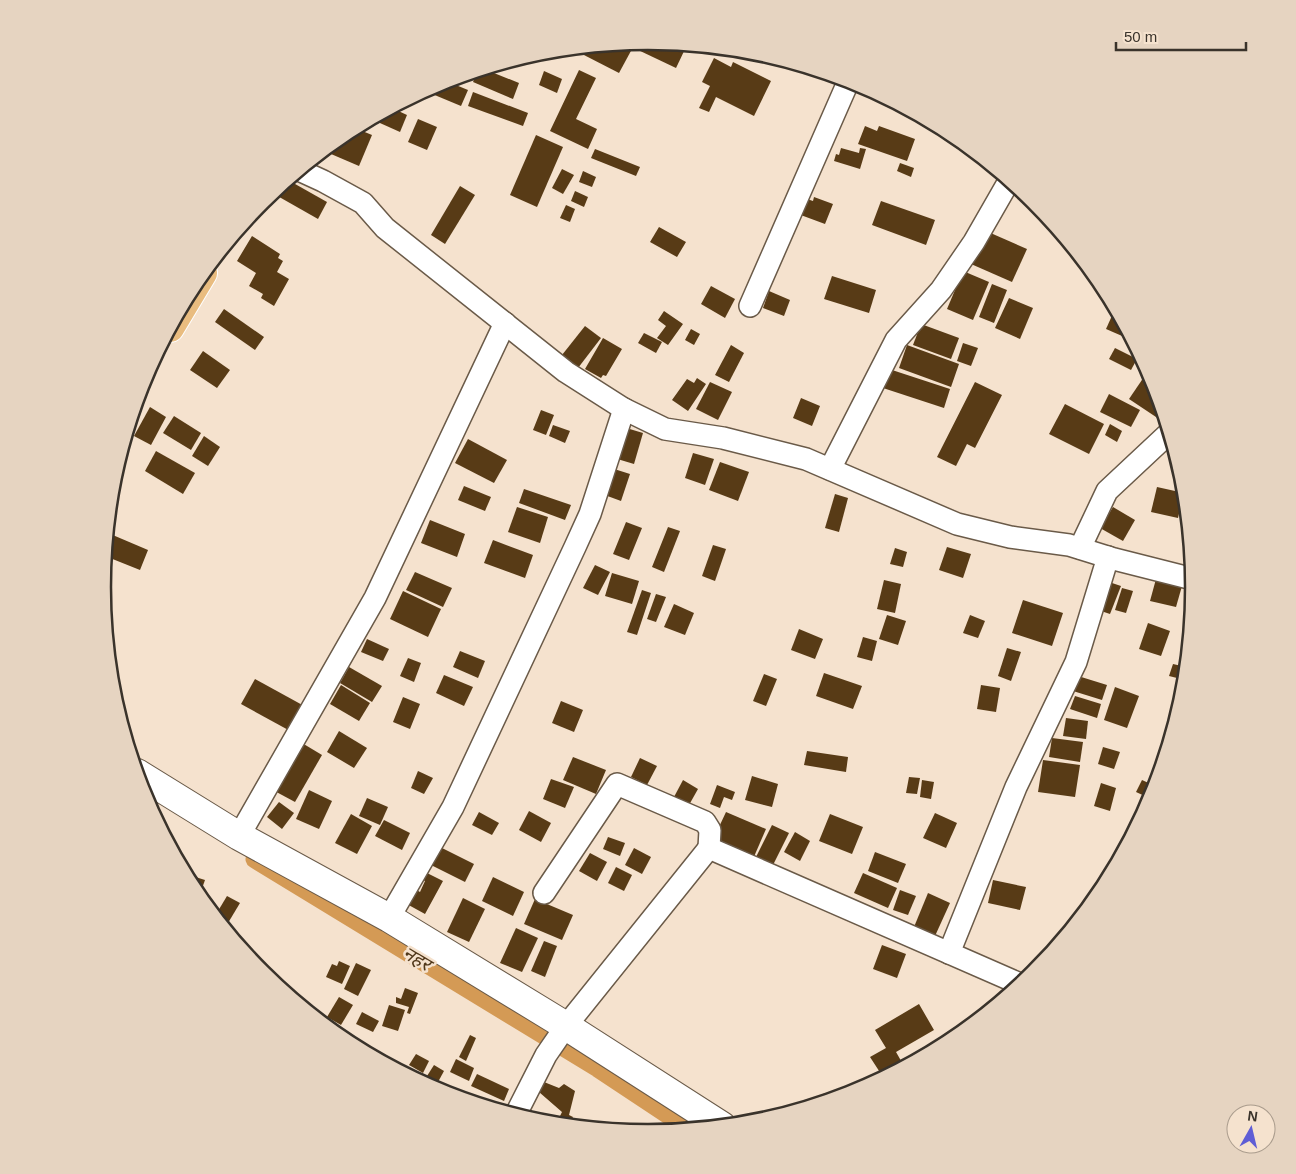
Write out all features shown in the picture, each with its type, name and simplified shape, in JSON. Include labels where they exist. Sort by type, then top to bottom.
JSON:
[{"type":"street","points":[[750,306],[846,88]]},
{"type":"street","points":[[306,173],[363,203],[385,228],[566,372],[624,409],[665,428],[723,438],[806,459],[957,524],[1010,537],[1069,545],[1185,577]]},
{"type":"street","points":[[830,469],[896,340],[941,290],[974,242],[1006,187]]},
{"type":"street","points":[[239,836],[375,598],[505,323]]},
{"type":"street","points":[[388,918],[453,807],[575,547],[590,514],[624,409]]},
{"type":"street","points":[[1080,548],[1107,491],[1164,438]]},
{"type":"street","points":[[949,953],[1016,787],[1076,662],[1108,557]]},
{"type":"street","points":[[146,779],[239,836],[388,918],[566,1026],[712,1120]]},
{"type":"street","points":[[519,1108],[546,1055],[566,1026],[709,848],[710,830],[706,822],[616,784],[544,893]]},
{"type":"street","points":[[709,848],[1013,981]]},
{"type":"building","points":[[631,50],[619,73],[583,54]]},
{"type":"building","points":[[639,50],[684,51],[676,68]]},
{"type":"building","points":[[714,58],[731,67],[733,62],[771,81],[754,116],[716,97],[709,112],[699,108],[710,86],[702,82]]},
{"type":"building","points":[[579,70],[596,78],[576,119],[597,129],[588,149],[550,131]]},
{"type":"building","points":[[544,71],[562,79],[557,93],[539,85]]},
{"type":"building","points":[[493,73],[519,83],[513,99],[473,82],[475,78]]},
{"type":"building","points":[[456,85],[468,90],[461,106],[434,95]]},
{"type":"building","points":[[473,92],[528,113],[523,126],[468,106]]},
{"type":"building","points":[[399,111],[407,115],[400,132],[379,123]]},
{"type":"building","points":[[418,119],[437,127],[427,150],[408,142]]},
{"type":"building","points":[[865,126],[877,131],[879,126],[915,139],[907,161],[858,144]]},
{"type":"building","points":[[364,132],[372,135],[359,166],[331,154]]},
{"type":"building","points":[[536,135],[563,147],[537,207],[510,195]]},
{"type":"building","points":[[841,148],[859,153],[860,148],[866,149],[860,169],[834,161],[836,154],[839,155]]},
{"type":"building","points":[[595,149],[640,167],[636,176],[591,158]]},
{"type":"building","points":[[900,163],[914,168],[911,177],[897,171]]},
{"type":"building","points":[[562,169],[574,175],[563,194],[552,188]]},
{"type":"building","points":[[583,171],[596,177],[592,187],[579,182]]},
{"type":"building","points":[[294,183],[327,202],[318,219],[279,197]]},
{"type":"building","points":[[460,186],[475,195],[445,244],[431,235]]},
{"type":"building","points":[[575,191],[588,197],[584,207],[571,201]]},
{"type":"building","points":[[814,197],[833,204],[825,224],[798,214],[804,198],[813,201]]},
{"type":"building","points":[[881,201],[935,220],[926,245],[872,225]]},
{"type":"building","points":[[566,205],[575,209],[570,222],[560,218]]},
{"type":"building","points":[[659,227],[686,242],[677,257],[650,242]]},
{"type":"building","points":[[986,231],[1027,249],[1012,282],[971,264]]},
{"type":"building","points":[[252,236],[280,254],[278,258],[283,261],[277,272],[289,279],[274,306],[261,298],[263,294],[249,286],[256,273],[237,261]]},
{"type":"building","points":[[963,271],[989,282],[973,320],[947,309]]},
{"type":"building","points":[[832,276],[876,290],[869,313],[824,299]]},
{"type":"building","points":[[992,284],[1007,290],[994,323],[979,317]]},
{"type":"building","points":[[711,286],[735,299],[725,318],[701,304]]},
{"type":"building","points":[[769,291],[790,300],[784,316],[763,308]]},
{"type":"building","points":[[1009,298],[1033,308],[1020,339],[995,328]]},
{"type":"building","points":[[224,309],[264,337],[255,350],[215,322]]},
{"type":"building","points":[[664,311],[683,324],[668,345],[657,338],[666,326],[658,320]]},
{"type":"building","points":[[1112,317],[1123,336],[1106,329]]},
{"type":"building","points":[[921,324],[959,338],[951,359],[913,345]]},
{"type":"building","points":[[585,326],[601,338],[578,368],[562,355]]},
{"type":"building","points":[[691,329],[700,334],[694,345],[685,340]]},
{"type":"building","points":[[644,333],[662,342],[656,353],[638,343]]},
{"type":"building","points":[[603,338],[622,349],[606,376],[603,375],[601,378],[585,369]]},
{"type":"building","points":[[963,343],[978,348],[971,366],[957,361]]},
{"type":"building","points":[[731,345],[744,353],[729,382],[715,375]]},
{"type":"building","points":[[907,345],[959,364],[951,387],[899,368]]},
{"type":"building","points":[[1115,348],[1134,357],[1136,362],[1131,370],[1109,359]]},
{"type":"building","points":[[203,351],[230,370],[217,388],[190,370]]},
{"type":"building","points":[[889,369],[950,389],[944,408],[883,388]]},
{"type":"building","points":[[697,378],[706,384],[688,411],[672,400],[687,379],[694,383]]},
{"type":"building","points":[[1143,379],[1158,419],[1129,399]]},
{"type":"building","points":[[710,382],[732,392],[718,420],[696,409]]},
{"type":"building","points":[[975,382],[1002,395],[975,448],[967,444],[956,466],[937,457]]},
{"type":"building","points":[[1109,394],[1140,410],[1131,427],[1100,412]]},
{"type":"building","points":[[801,398],[820,406],[812,426],[793,418]]},
{"type":"building","points":[[1065,404],[1104,424],[1089,454],[1049,434]]},
{"type":"building","points":[[150,407],[166,417],[151,445],[134,436]]},
{"type":"building","points":[[541,410],[554,415],[546,435],[533,430]]},
{"type":"building","points":[[174,416],[201,433],[191,450],[163,433]]},
{"type":"building","points":[[1110,424],[1122,431],[1117,442],[1105,435]]},
{"type":"building","points":[[553,425],[570,431],[565,443],[549,436]]},
{"type":"building","points":[[623,427],[643,433],[634,464],[614,458]]},
{"type":"building","points":[[204,436],[220,447],[208,466],[192,456]]},
{"type":"building","points":[[468,439],[507,460],[494,483],[455,463]]},
{"type":"building","points":[[156,451],[195,473],[183,494],[145,471]]},
{"type":"building","points":[[693,453],[714,459],[705,485],[685,478]]},
{"type":"building","points":[[720,462],[749,472],[738,501],[709,490]]},
{"type":"building","points":[[611,468],[630,474],[621,501],[602,494]]},
{"type":"building","points":[[464,486],[491,497],[485,511],[458,500]]},
{"type":"building","points":[[1157,487],[1176,491],[1179,512],[1178,518],[1151,512]]},
{"type":"building","points":[[524,489],[571,505],[565,520],[519,503]]},
{"type":"building","points":[[835,494],[848,498],[839,532],[825,528]]},
{"type":"building","points":[[517,507],[548,517],[540,543],[508,532]]},
{"type":"building","points":[[1113,507],[1135,520],[1123,541],[1100,528]]},
{"type":"building","points":[[430,520],[465,534],[457,557],[421,543]]},
{"type":"building","points":[[626,522],[642,528],[629,560],[613,554]]},
{"type":"building","points":[[668,527],[680,531],[664,572],[652,567]]},
{"type":"building","points":[[114,536],[148,550],[140,570],[112,559]]},
{"type":"building","points":[[493,540],[533,555],[525,578],[484,563]]},
{"type":"building","points":[[713,545],[726,549],[715,581],[702,576]]},
{"type":"building","points":[[947,547],[971,554],[963,578],[939,570]]},
{"type":"building","points":[[895,548],[907,552],[903,567],[890,564]]},
{"type":"building","points":[[595,565],[610,572],[598,595],[583,588]]},
{"type":"building","points":[[415,572],[452,588],[443,607],[406,590]]},
{"type":"building","points":[[612,573],[639,581],[632,604],[605,596]]},
{"type":"building","points":[[1156,579],[1182,586],[1176,607],[1150,601]]},
{"type":"building","points":[[884,580],[901,584],[895,613],[877,609]]},
{"type":"building","points":[[1112,583],[1121,586],[1110,614],[1101,611]]},
{"type":"building","points":[[1122,588],[1133,591],[1126,613],[1115,610]]},
{"type":"building","points":[[642,590],[651,593],[637,635],[627,632]]},
{"type":"building","points":[[403,591],[441,609],[428,637],[390,619]]},
{"type":"building","points":[[656,594],[666,597],[656,622],[647,619]]},
{"type":"building","points":[[1023,600],[1063,613],[1052,646],[1012,633]]},
{"type":"building","points":[[674,604],[694,613],[685,635],[664,627]]},
{"type":"building","points":[[887,615],[906,621],[898,645],[879,639]]},
{"type":"building","points":[[970,615],[985,621],[978,638],[963,633]]},
{"type":"building","points":[[1148,623],[1170,631],[1161,656],[1139,649]]},
{"type":"building","points":[[799,629],[823,639],[815,659],[791,650]]},
{"type":"building","points":[[863,637],[877,641],[872,661],[857,657]]},
{"type":"building","points":[[367,639],[389,649],[383,661],[361,652]]},
{"type":"building","points":[[1007,648],[1021,652],[1011,681],[998,676]]},
{"type":"building","points":[[460,651],[485,661],[478,678],[453,667]]},
{"type":"building","points":[[408,658],[421,663],[414,682],[400,676]]},
{"type":"building","points":[[1173,664],[1179,665],[1177,678],[1169,676]]},
{"type":"building","points":[[349,667],[382,686],[372,702],[340,683]]},
{"type":"building","points":[[824,673],[862,686],[853,709],[816,696]]},
{"type":"building","points":[[764,674],[777,679],[766,706],[753,701]]},
{"type":"building","points":[[444,675],[473,687],[464,706],[436,693]]},
{"type":"building","points":[[1078,676],[1107,685],[1102,700],[1073,691]]},
{"type":"building","points":[[255,679],[306,707],[292,732],[241,704]]},
{"type":"building","points":[[341,685],[370,703],[359,721],[330,704]]},
{"type":"building","points":[[981,685],[1000,688],[996,712],[977,709]]},
{"type":"building","points":[[1115,687],[1139,696],[1127,728],[1104,720]]},
{"type":"building","points":[[1075,696],[1101,704],[1097,718],[1070,709]]},
{"type":"building","points":[[403,697],[420,704],[410,729],[393,722]]},
{"type":"building","points":[[561,701],[583,710],[574,732],[552,723]]},
{"type":"building","points":[[1066,718],[1088,721],[1086,739],[1063,736]]},
{"type":"building","points":[[339,731],[367,748],[354,768],[327,752]]},
{"type":"building","points":[[1052,738],[1083,742],[1080,762],[1049,757]]},
{"type":"building","points":[[297,740],[322,755],[295,802],[269,788]]},
{"type":"building","points":[[1103,747],[1120,752],[1114,769],[1098,764]]},
{"type":"building","points":[[807,751],[848,757],[846,772],[804,765]]},
{"type":"building","points":[[573,757],[606,770],[596,794],[563,780]]},
{"type":"building","points":[[640,758],[657,766],[647,785],[631,777]]},
{"type":"building","points":[[1043,760],[1080,765],[1075,797],[1038,792]]},
{"type":"building","points":[[418,771],[433,778],[424,794],[411,788]]},
{"type":"building","points":[[752,776],[778,784],[772,807],[745,800]]},
{"type":"building","points":[[909,777],[920,778],[917,794],[906,793]]},
{"type":"building","points":[[551,779],[574,787],[565,808],[543,799]]},
{"type":"building","points":[[683,780],[698,789],[689,805],[674,797]]},
{"type":"building","points":[[922,780],[934,782],[931,799],[920,797]]},
{"type":"building","points":[[1142,780],[1148,783],[1143,795],[1136,792]]},
{"type":"building","points":[[1101,783],[1116,788],[1110,811],[1094,806]]},
{"type":"building","points":[[717,785],[735,792],[732,800],[724,797],[720,808],[710,804]]},
{"type":"building","points":[[309,790],[332,801],[319,829],[296,819]]},
{"type":"building","points":[[367,798],[388,807],[380,825],[359,816]]},
{"type":"building","points":[[279,802],[294,813],[282,829],[267,817]]},
{"type":"building","points":[[529,811],[551,823],[541,842],[519,830]]},
{"type":"building","points":[[479,812],[499,823],[492,835],[472,825]]},
{"type":"building","points":[[726,812],[766,829],[753,859],[712,842]]},
{"type":"building","points":[[935,813],[957,823],[946,848],[923,838]]},
{"type":"building","points":[[351,814],[372,826],[357,854],[335,843]]},
{"type":"building","points":[[830,814],[863,827],[852,854],[819,841]]},
{"type":"building","points":[[384,820],[410,833],[402,850],[375,836]]},
{"type":"building","points":[[772,825],[789,833],[773,865],[756,857]]},
{"type":"building","points":[[795,832],[810,841],[800,861],[784,852]]},
{"type":"building","points":[[608,837],[625,843],[620,856],[603,849]]},
{"type":"building","points":[[438,846],[474,864],[465,882],[429,864]]},
{"type":"building","points":[[634,848],[651,857],[642,874],[625,865]]},
{"type":"building","points":[[875,852],[906,864],[898,883],[868,871]]},
{"type":"building","points":[[590,853],[607,862],[597,881],[579,871]]},
{"type":"building","points":[[616,867],[632,875],[624,891],[608,883]]},
{"type":"building","points":[[425,872],[443,881],[425,914],[405,903],[413,888],[420,892],[425,881],[421,879]]},
{"type":"building","points":[[863,873],[897,888],[888,908],[854,893]]},
{"type":"building","points":[[493,877],[524,892],[513,916],[482,901]]},
{"type":"building","points":[[197,878],[205,880],[203,886]]},
{"type":"building","points":[[993,880],[1026,887],[1020,910],[988,903]]},
{"type":"building","points":[[900,890],[916,896],[908,915],[893,910]]},
{"type":"building","points":[[928,893],[950,903],[935,936],[914,927]]},
{"type":"building","points":[[227,896],[240,903],[229,922],[219,910]]},
{"type":"building","points":[[463,898],[485,909],[469,942],[447,932]]},
{"type":"building","points":[[535,899],[573,915],[562,940],[524,924]]},
{"type":"building","points":[[516,928],[538,938],[522,972],[500,963]]},
{"type":"building","points":[[544,941],[557,946],[545,977],[531,971]]},
{"type":"building","points":[[882,945],[906,954],[897,978],[873,969]]},
{"type":"building","points":[[339,961],[350,966],[342,984],[326,977],[332,964],[337,966]]},
{"type":"building","points":[[356,963],[371,970],[358,996],[344,989]]},
{"type":"building","points":[[405,988],[418,993],[410,1014],[407,1013],[409,1007],[396,1003],[396,997],[401,999]]},
{"type":"building","points":[[339,997],[353,1005],[341,1025],[327,1017]]},
{"type":"building","points":[[919,1004],[934,1030],[896,1052],[901,1061],[880,1072],[870,1057],[886,1048],[875,1030]]},
{"type":"building","points":[[389,1005],[405,1010],[398,1031],[382,1026]]},
{"type":"building","points":[[362,1012],[379,1021],[373,1032],[356,1024]]},
{"type":"building","points":[[470,1035],[476,1038],[466,1061],[459,1057]]},
{"type":"building","points":[[416,1054],[429,1061],[423,1073],[409,1065]]},
{"type":"building","points":[[456,1059],[474,1068],[469,1081],[450,1072]]},
{"type":"building","points":[[434,1065],[444,1071],[438,1081],[427,1076]]},
{"type":"building","points":[[477,1074],[509,1089],[504,1101],[471,1086]]},
{"type":"building","points":[[544,1082],[559,1088],[564,1084],[575,1091],[569,1115],[572,1118],[560,1116],[562,1112],[539,1092]]},
{"type":"waterway","name":"नहर","points":[[255,859],[598,1068],[681,1123]]}]
